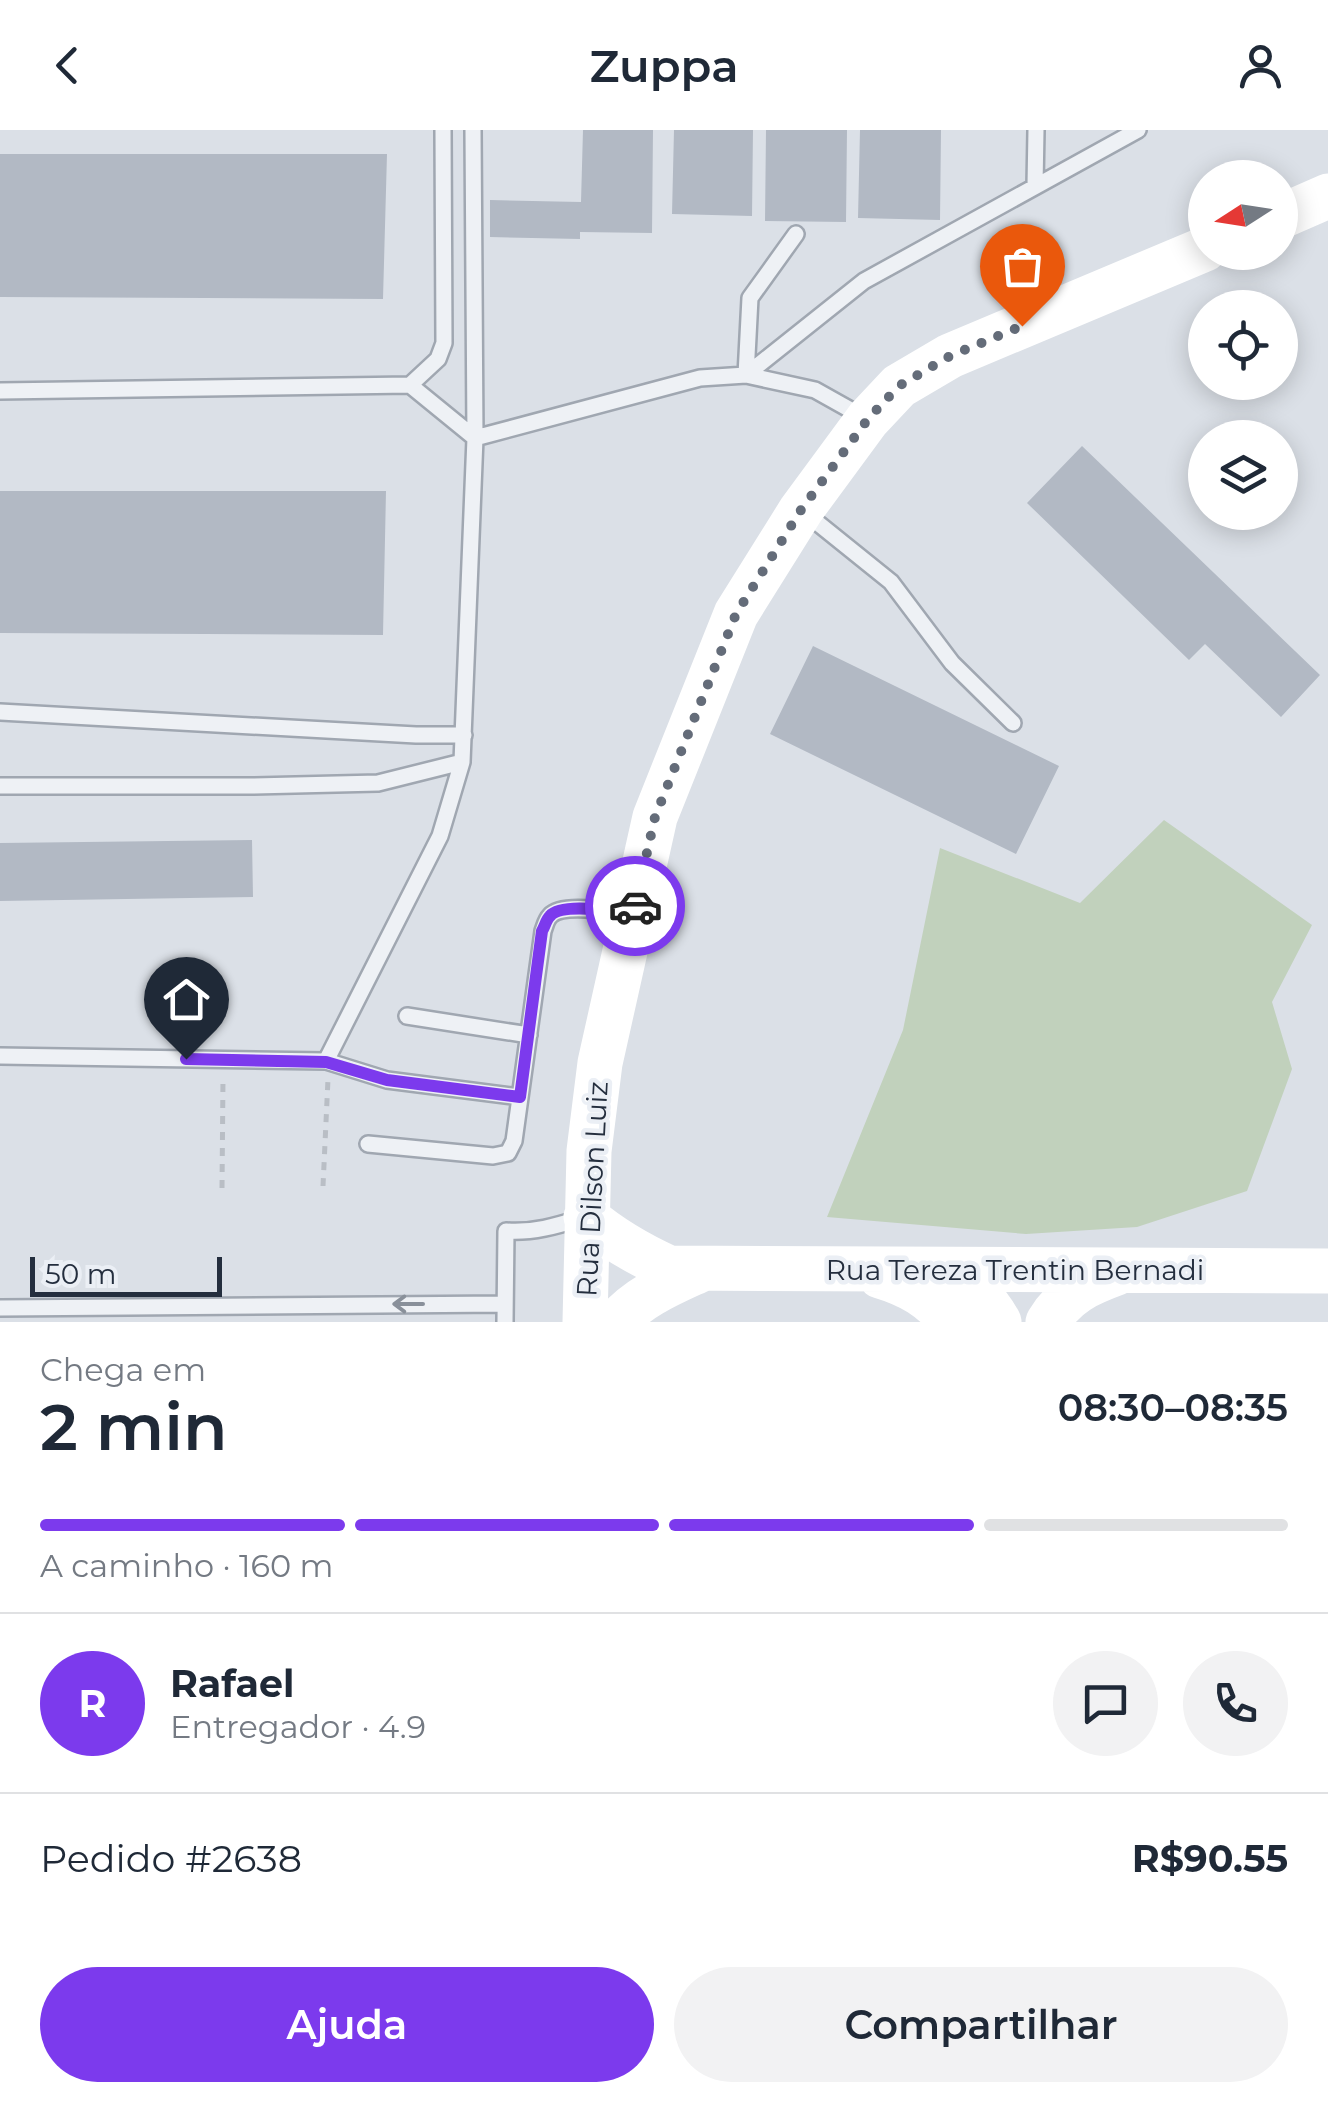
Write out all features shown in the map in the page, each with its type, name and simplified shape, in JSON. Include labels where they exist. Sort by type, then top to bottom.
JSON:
[{"type":"street","points":[[1298,209],[1328,196]]},
{"type":"street","name":"Rua Dilson Luiz","points":[[585,1322],[589,1151],[600,1062],[655,817],[736,614],[801,510],[868,419],[899,386],[950,356],[1188,256]]},
{"type":"street","name":"Rua Tereza Trentin Bernadi","points":[[586,1217],[611,1238],[668,1268],[1328,1271]]},
{"type":"street","name":"Rua Tereza Trentin Bernadi","points":[[617,1322],[661,1288],[702,1269]]},
{"type":"street","points":[[859,1270],[907,1284],[931,1299],[953,1322]]},
{"type":"street","points":[[948,1270],[975,1290],[999,1322]]},
{"type":"street","points":[[1048,1322],[1064,1301],[1086,1284],[1124,1270]]},
{"type":"lane","points":[[410,385],[438,359],[444,343],[443,130]]},
{"type":"lane","points":[[326,1062],[440,836],[462,762],[475,438],[473,130]]},
{"type":"lane","points":[[1036,130],[1036,186]]},
{"type":"lane","points":[[746,375],[864,280],[1138,130]]},
{"type":"lane","points":[[746,375],[750,298],[796,234]]},
{"type":"lane","points":[[475,438],[700,378],[746,375],[815,390],[868,419]]},
{"type":"lane","points":[[0,391],[410,385],[475,438]]},
{"type":"lane","points":[[801,510],[891,582],[952,662],[1013,723]]},
{"type":"lane","points":[[0,712],[416,736],[464,735]]},
{"type":"lane","points":[[0,786],[378,783],[462,762]]},
{"type":"lane","points":[[368,1144],[492,1156],[508,1152],[514,1140],[542,931],[550,916],[561,910],[634,913]]},
{"type":"lane","points":[[407,1016],[529,1035]]},
{"type":"lane","points":[[0,1056],[326,1062],[387,1080],[520,1097]]},
{"type":"lane","points":[[505,1322],[506,1232],[547,1229],[586,1217]]},
{"type":"lane","points":[[0,1308],[506,1304]]},
{"type":"path","points":[[222,1188],[224,1060]]},
{"type":"path","points":[[323,1186],[326,1062]]},
{"type":"green space","points":[[1164,820],[1312,925],[1272,1002],[1292,1069],[1247,1191],[1137,1227],[1026,1234],[827,1217],[903,1030],[940,848],[1080,903]]},
{"type":"building","points":[[583,130],[653,130],[652,233],[580,232],[580,239],[490,237],[490,200],[581,202]]},
{"type":"building","points":[[674,130],[753,130],[752,216],[672,214]]},
{"type":"building","points":[[766,130],[847,130],[846,222],[765,221]]},
{"type":"building","points":[[860,130],[941,130],[940,220],[858,218]]},
{"type":"building","points":[[0,154],[387,154],[383,299],[0,297]]},
{"type":"building","points":[[1082,446],[1320,675],[1281,717],[1205,644],[1189,660],[1027,503]]},
{"type":"building","points":[[0,491],[386,491],[383,635],[0,633]]},
{"type":"building","points":[[813,646],[1059,766],[1016,854],[770,734]]},
{"type":"building","points":[[252,840],[253,897],[0,901],[0,843]]},
{"type":"way so far","points":[[635,906],[655,817],[736,614],[801,510],[868,419],[899,386],[950,356],[1022,326]]},
{"type":"route","points":[[186,1059],[326,1062],[387,1080],[520,1097],[542,931],[550,916],[561,910],[577,909],[634,913],[635,906]]}]
